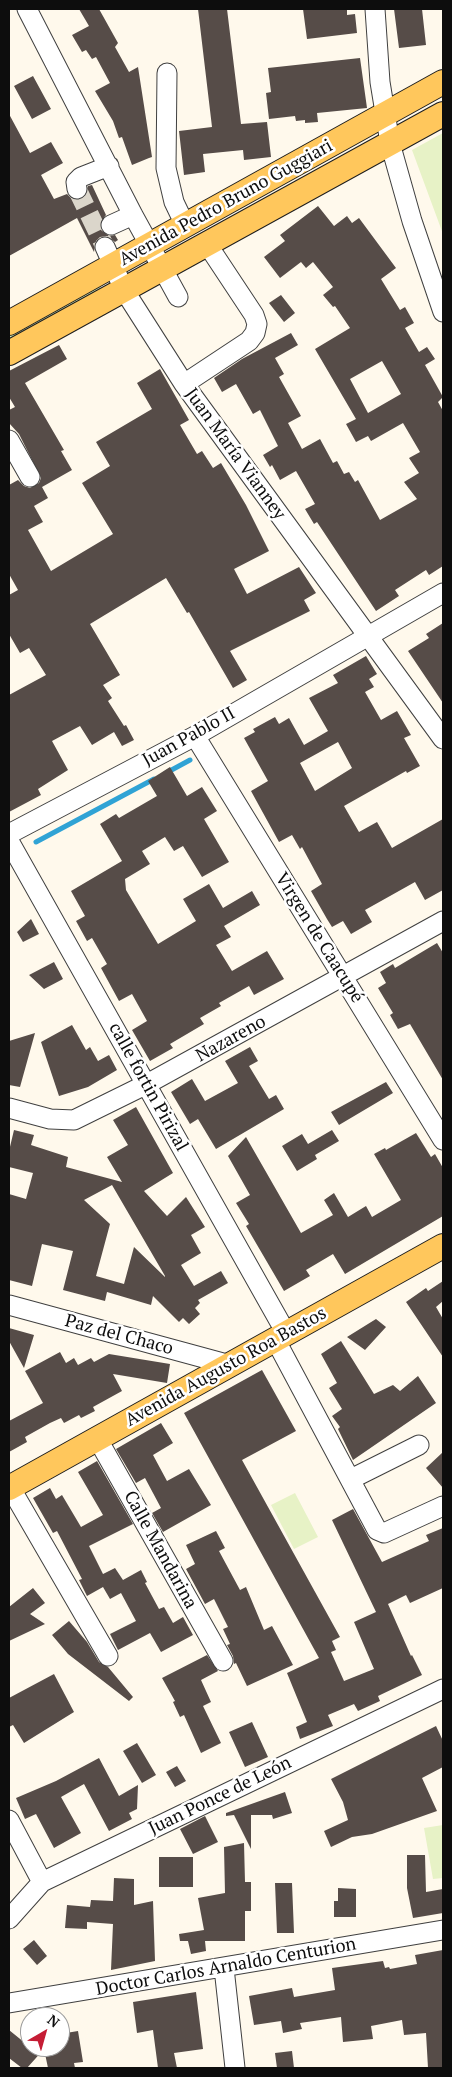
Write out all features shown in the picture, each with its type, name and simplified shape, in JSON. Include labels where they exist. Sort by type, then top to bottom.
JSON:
[{"type":"main road","name":"Avenida Pedro Bruno Guggiari","points":[[9,353],[207,244],[388,129],[443,82]]},
{"type":"main road","name":"Avenida Pedro Bruno Guggiari","points":[[9,323],[108,256],[150,245],[186,225],[388,129],[443,114]]},
{"type":"main road","name":"Avenida Augusto Roa Bastos","points":[[10,1487],[443,1246]]},
{"type":"street","points":[[27,9],[133,215],[178,297]]},
{"type":"street","points":[[375,9],[388,129],[412,221],[443,312]]},
{"type":"street","points":[[168,73],[166,168],[174,202],[186,225]]},
{"type":"street","points":[[77,189],[76,182],[81,177],[109,166]]},
{"type":"street","points":[[111,225],[133,215]]},
{"type":"street","points":[[184,384],[249,341],[255,332],[257,324],[254,315],[207,244]]},
{"type":"street","name":"Juan María Vianney","points":[[108,256],[124,290],[184,384],[443,739]]},
{"type":"street","points":[[9,440],[30,477]]},
{"type":"street","name":"Juan Pablo II","points":[[9,834],[194,736],[443,593]]},
{"type":"street","name":"Virgen de Caacupé","points":[[194,736],[443,1140]]},
{"type":"street","name":"calle fortin Pirizal","points":[[9,841],[147,1084],[281,1336],[377,1530],[384,1534],[443,1506]]},
{"type":"street","name":"Nazareno","points":[[9,1108],[50,1119],[74,1120],[147,1084],[443,921]]},
{"type":"street","name":"Paz del Chaco","points":[[9,1305],[230,1365]]},
{"type":"street","name":"Calle Mandarina","points":[[97,1438],[222,1661]]},
{"type":"street","points":[[351,1479],[419,1445]]},
{"type":"street","points":[[10,1487],[108,1656]]},
{"type":"street","name":"Juan Ponce de León","points":[[9,1919],[42,1882],[443,1689]]},
{"type":"street","points":[[9,1820],[42,1882]]},
{"type":"street","name":"Doctor Carlos Arnaldo Centurion","points":[[9,2003],[443,1930]]},
{"type":"street","points":[[224,1968],[235,2068]]},
{"type":"green space","points":[[443,133],[443,234],[412,150]]},
{"type":"green space","points":[[101,284],[100,289],[9,340],[9,327]]},
{"type":"green space","points":[[295,1493],[318,1537],[294,1549],[271,1505]]},
{"type":"green space","points":[[443,1825],[443,1878],[433,1879],[424,1828]]},
{"type":"building","points":[[79,9],[99,9],[118,43],[115,47],[129,72],[138,67],[152,157],[132,165],[122,137],[119,138],[113,121],[95,91],[110,83],[96,57],[92,59],[86,50],[82,52],[72,35],[89,26]]},
{"type":"building","points":[[198,9],[227,9],[241,124],[267,122],[271,157],[244,160],[243,150],[203,154],[205,172],[184,175],[179,131],[212,127]]},
{"type":"building","points":[[303,9],[347,9],[347,15],[355,14],[357,33],[307,39]]},
{"type":"building","points":[[394,9],[422,9],[426,45],[399,48]]},
{"type":"building","points":[[360,58],[367,108],[317,113],[318,122],[305,123],[305,120],[296,121],[295,116],[269,119],[266,93],[271,92],[268,68]]},
{"type":"building","points":[[33,76],[51,109],[32,119],[14,86]]},
{"type":"building","points":[[9,114],[30,153],[51,142],[63,163],[41,175],[54,199],[67,194],[72,199],[79,200],[84,198],[88,186],[92,185],[106,215],[100,223],[101,230],[109,236],[115,235],[118,240],[115,242],[107,236],[100,237],[96,241],[94,252],[77,218],[9,256]]},
{"type":"building","points":[[318,206],[334,226],[347,216],[352,223],[359,218],[396,268],[381,279],[400,310],[405,307],[414,323],[405,328],[419,352],[427,347],[435,359],[425,365],[443,397],[438,402],[443,411],[443,566],[429,575],[426,570],[395,590],[399,596],[376,611],[317,522],[314,524],[305,509],[315,504],[296,471],[280,480],[272,465],[270,467],[263,455],[278,446],[260,410],[253,414],[236,384],[222,392],[214,378],[242,359],[291,333],[298,345],[275,358],[284,374],[279,377],[301,416],[288,423],[302,449],[320,439],[333,463],[337,461],[344,474],[349,472],[355,482],[358,480],[380,520],[417,499],[404,482],[419,473],[409,458],[420,452],[403,423],[371,441],[368,436],[356,442],[346,424],[356,419],[315,349],[350,328],[335,306],[333,307],[323,295],[333,287],[313,262],[306,268],[301,262],[280,278],[264,257],[285,241],[280,235]],"holes":[[[382,361],[401,394],[368,413],[350,379]]]},
{"type":"building","points":[[281,295],[295,313],[284,322],[269,303]]},
{"type":"building","points":[[59,345],[67,359],[25,383],[64,450],[61,451],[72,470],[42,487],[48,498],[34,506],[43,522],[28,530],[51,571],[113,534],[82,483],[110,466],[96,442],[152,409],[137,383],[160,369],[189,420],[180,425],[197,454],[202,451],[213,468],[221,463],[246,505],[269,551],[234,569],[247,594],[299,567],[316,593],[304,600],[310,611],[230,651],[247,680],[233,688],[189,612],[187,613],[166,578],[90,624],[120,675],[103,685],[112,698],[108,701],[124,726],[126,725],[134,740],[122,746],[114,732],[92,745],[80,726],[52,741],[68,770],[38,789],[41,795],[9,812],[9,695],[46,675],[29,648],[20,653],[9,634],[9,595],[18,590],[9,574],[9,485],[18,480],[24,486],[30,488],[39,483],[41,478],[19,434],[9,423],[9,410],[15,407],[9,397],[9,371]]},
{"type":"building","points":[[443,623],[443,703],[408,651],[429,638],[426,634]]},
{"type":"building","points":[[366,656],[377,674],[369,679],[374,687],[365,692],[381,720],[397,711],[411,735],[404,738],[420,766],[407,773],[406,771],[344,806],[359,832],[377,822],[392,848],[443,819],[443,890],[425,900],[415,882],[365,910],[372,922],[351,934],[343,921],[332,927],[311,891],[322,884],[302,847],[300,849],[292,835],[279,842],[251,791],[268,781],[244,738],[255,732],[253,729],[275,717],[279,724],[289,718],[304,745],[328,731],[309,698],[338,683],[333,675]],"holes":[[[338,742],[352,768],[315,791],[300,763]]]},
{"type":"building","points":[[170,767],[187,796],[202,787],[217,811],[204,819],[229,862],[202,877],[183,846],[174,851],[165,837],[142,851],[150,864],[125,879],[126,890],[158,944],[196,921],[183,899],[209,884],[223,908],[252,891],[260,905],[224,926],[231,937],[216,945],[232,971],[267,951],[284,979],[254,995],[249,986],[219,1003],[221,1006],[200,1018],[204,1024],[170,1044],[173,1048],[150,1061],[132,1030],[147,1021],[132,994],[119,1001],[101,968],[107,964],[92,938],[87,941],[76,921],[85,916],[71,891],[122,861],[100,824],[116,814],[119,818],[157,796],[148,781]]},
{"type":"building","points":[[31,919],[39,934],[23,942],[17,932]]},
{"type":"building","points":[[437,943],[443,953],[443,1080],[410,1024],[398,1029],[390,1015],[393,1013],[378,988],[386,983],[380,972],[393,964],[395,968]]},
{"type":"building","points":[[54,962],[63,979],[44,989],[29,975]]},
{"type":"building","points":[[72,1025],[86,1050],[90,1047],[98,1061],[109,1055],[117,1070],[88,1087],[59,1096],[41,1042]]},
{"type":"building","points":[[35,1033],[20,1087],[9,1085],[9,1041]]},
{"type":"building","points":[[250,1047],[258,1061],[249,1066],[269,1099],[276,1095],[284,1109],[216,1149],[198,1119],[190,1124],[171,1092],[192,1079],[205,1101],[238,1083],[225,1061]]},
{"type":"building","points":[[386,1082],[393,1093],[339,1125],[331,1112]]},
{"type":"building","points":[[136,1107],[173,1173],[144,1191],[167,1216],[186,1197],[205,1227],[191,1235],[201,1253],[181,1265],[194,1286],[221,1271],[228,1283],[198,1300],[200,1303],[195,1308],[200,1314],[189,1324],[183,1318],[179,1322],[153,1296],[151,1305],[107,1292],[105,1301],[63,1290],[73,1251],[42,1244],[32,1286],[9,1280],[9,1194],[26,1199],[33,1173],[9,1167],[9,1151],[14,1130],[34,1135],[31,1145],[68,1157],[66,1167],[122,1182],[107,1157],[128,1145],[113,1120]],"holes":[[[112,1185],[165,1276],[134,1247],[124,1284],[96,1276],[110,1224],[84,1200]]]},
{"type":"building","points":[[332,1130],[339,1141],[315,1155],[317,1159],[297,1171],[282,1146],[302,1134],[308,1144]]},
{"type":"building","points":[[416,1133],[431,1157],[435,1154],[443,1168],[443,1216],[345,1274],[333,1254],[306,1270],[310,1276],[284,1291],[246,1226],[249,1224],[236,1203],[250,1195],[228,1156],[246,1137],[301,1233],[333,1215],[324,1200],[334,1193],[348,1217],[366,1206],[372,1217],[401,1200],[374,1154],[385,1148],[386,1150]]},
{"type":"building","points":[[443,1281],[443,1301],[436,1307],[443,1319],[443,1357],[406,1302],[426,1288],[428,1291]]},
{"type":"building","points":[[376,1319],[386,1327],[365,1350],[347,1337]]},
{"type":"building","points":[[9,1328],[34,1335],[24,1368],[9,1341]]},
{"type":"building","points":[[341,1341],[374,1394],[393,1385],[400,1391],[418,1376],[436,1403],[353,1460],[338,1429],[340,1427],[332,1416],[342,1409],[329,1388],[337,1383],[321,1354]]},
{"type":"building","points":[[60,1352],[66,1363],[74,1358],[78,1365],[91,1358],[94,1362],[109,1354],[170,1364],[167,1383],[113,1374],[122,1391],[93,1407],[95,1411],[81,1418],[79,1415],[64,1423],[61,1418],[50,1423],[25,1437],[27,1442],[9,1452],[9,1421],[43,1403],[25,1371]]},
{"type":"building","points":[[262,1370],[296,1431],[242,1460],[340,1637],[332,1641],[336,1650],[331,1652],[344,1681],[374,1669],[354,1622],[376,1612],[332,1520],[353,1509],[382,1562],[429,1541],[426,1535],[443,1528],[443,1588],[410,1603],[406,1595],[388,1604],[411,1656],[422,1675],[378,1696],[380,1701],[358,1711],[354,1704],[328,1715],[333,1726],[300,1739],[296,1727],[307,1722],[287,1673],[319,1658],[184,1413]]},
{"type":"building","points":[[161,1423],[173,1443],[153,1455],[167,1481],[189,1469],[211,1505],[163,1532],[152,1513],[161,1508],[145,1478],[136,1483],[116,1449]]},
{"type":"building","points":[[443,1452],[443,1488],[426,1468]]},
{"type":"building","points":[[97,1461],[133,1524],[89,1546],[103,1574],[115,1568],[123,1580],[141,1570],[147,1582],[145,1583],[159,1609],[164,1607],[173,1623],[183,1617],[193,1635],[161,1652],[150,1633],[118,1650],[110,1634],[136,1621],[121,1593],[110,1599],[103,1587],[87,1596],[79,1580],[82,1579],[57,1531],[53,1533],[33,1498],[50,1488],[56,1499],[62,1495],[81,1527],[103,1515],[78,1472]]},
{"type":"building","points":[[216,1531],[225,1548],[219,1551],[240,1590],[246,1587],[264,1630],[272,1626],[293,1665],[247,1686],[236,1663],[234,1664],[233,1656],[227,1645],[230,1644],[223,1629],[228,1627],[214,1599],[205,1604],[186,1569],[195,1564],[186,1545]]},
{"type":"building","points":[[33,1588],[45,1603],[30,1614],[45,1624],[9,1641],[9,1607]]},
{"type":"building","points":[[69,1621],[87,1642],[99,1662],[108,1667],[133,1697],[129,1701],[68,1654],[52,1635]]},
{"type":"building","points":[[207,1655],[218,1671],[201,1680],[211,1702],[203,1706],[221,1743],[201,1753],[184,1715],[180,1717],[173,1702],[175,1701],[162,1678]]},
{"type":"building","points":[[54,1674],[74,1712],[24,1743],[13,1725],[9,1727],[9,1698]]},
{"type":"building","points":[[252,1722],[268,1757],[245,1767],[229,1732]]},
{"type":"building","points":[[436,1726],[443,1741],[443,1767],[422,1778],[437,1811],[372,1834],[352,1837],[331,1847],[324,1831],[348,1820],[343,1802],[331,1779]]},
{"type":"building","points":[[137,1743],[156,1775],[142,1783],[123,1751]]},
{"type":"building","points":[[99,1758],[119,1796],[138,1785],[137,1809],[129,1813],[132,1819],[109,1831],[84,1784],[61,1797],[81,1833],[54,1848],[36,1814],[25,1819],[16,1798],[56,1781]]},
{"type":"building","points":[[177,1766],[186,1781],[175,1787],[166,1772]]},
{"type":"building","points":[[285,1792],[292,1813],[273,1819],[272,1815],[251,1815],[251,1849],[234,1815],[226,1816],[226,1813]]},
{"type":"building","points":[[205,1816],[218,1842],[193,1854],[180,1829]]},
{"type":"building","points":[[244,1843],[245,1882],[251,1882],[251,1911],[245,1911],[245,1941],[205,1941],[206,1951],[191,1954],[188,1941],[180,1941],[179,1934],[204,1930],[198,1898],[225,1893],[224,1847]]},
{"type":"building","points":[[407,1855],[425,1855],[426,1892],[443,1889],[443,1913],[413,1918],[407,1888]]},
{"type":"building","points":[[159,1857],[193,1857],[193,1887],[159,1887]]},
{"type":"building","points":[[114,1878],[134,1879],[134,1905],[153,1901],[155,1961],[111,1970],[113,1924],[87,1922],[87,1929],[65,1928],[67,1905],[90,1907],[91,1900],[113,1901]]},
{"type":"building","points":[[275,1883],[292,1883],[294,1933],[277,1933]]},
{"type":"building","points":[[338,1888],[356,1889],[356,1917],[334,1917],[334,1901],[338,1901]]},
{"type":"building","points":[[34,1940],[47,1956],[37,1965],[23,1949]]},
{"type":"building","points":[[443,1950],[443,2068],[428,2068],[426,2033],[404,2035],[402,2020],[371,2026],[373,2039],[343,2042],[341,2017],[300,2023],[302,2029],[283,2033],[281,2021],[254,2025],[249,1996],[292,1988],[294,1997],[335,1990],[332,1968],[383,1961],[385,1968],[389,1967],[390,1969],[417,1964],[415,1955]]},
{"type":"building","points":[[196,1992],[203,2049],[174,2053],[177,2068],[158,2068],[153,2030],[137,2033],[133,2002]]},
{"type":"building","points":[[9,2030],[20,2039],[20,2057],[37,2057],[27,2068],[22,2068],[9,2058]]},
{"type":"building","points":[[78,2031],[83,2062],[74,2063],[75,2068],[48,2068],[46,2057],[70,2057],[70,2032]]},
{"type":"building","points":[[292,2051],[294,2068],[277,2068],[275,2053]]},
{"type":"waterway","points":[[166,773],[190,760]]},
{"type":"waterway","points":[[36,842],[154,779]]},
{"type":"tunnel","points":[[77,189],[105,247]]}]
